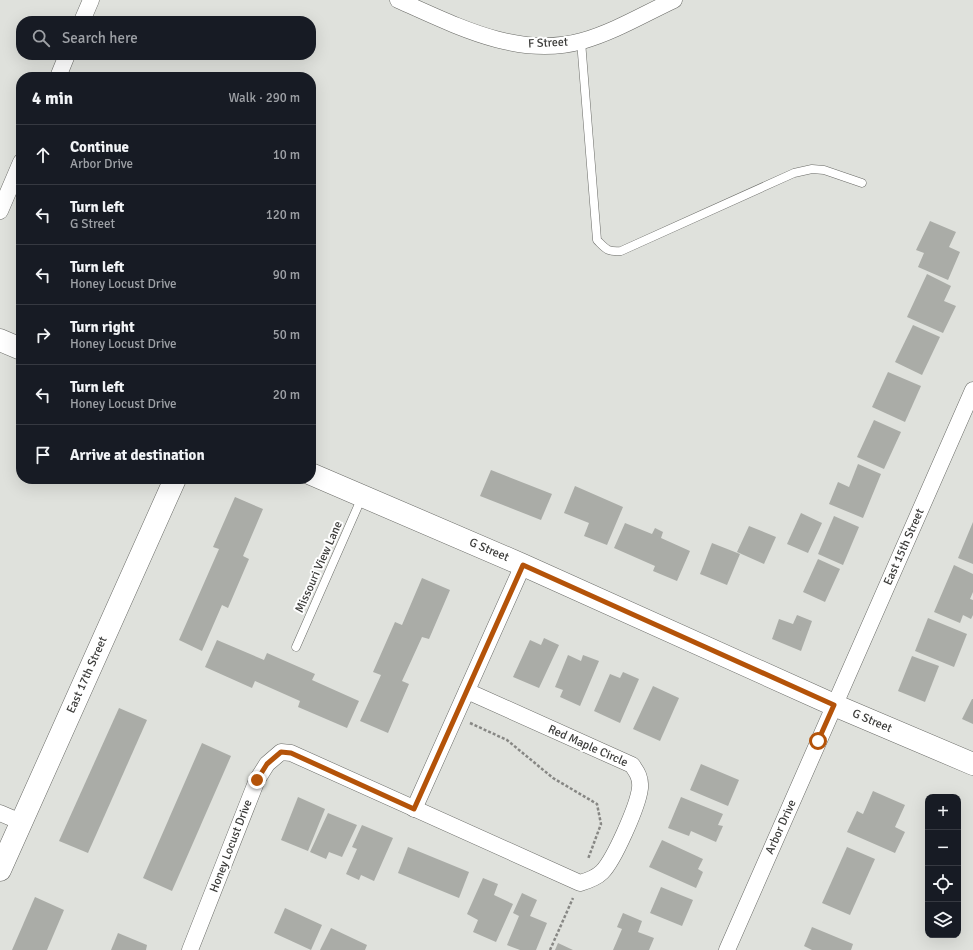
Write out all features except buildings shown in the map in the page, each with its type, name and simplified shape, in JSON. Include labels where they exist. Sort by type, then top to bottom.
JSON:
[{"type":"main road","points":[[0,340],[16,347]]},
{"type":"main road","name":"G Street","points":[[316,476],[523,565],[834,705],[973,764]]},
{"type":"main road","name":"East 17th Street","points":[[0,870],[173,484]]},
{"type":"street","points":[[84,16],[91,0]]},
{"type":"street","name":"F Street","points":[[398,0],[476,34],[529,46],[554,45],[581,41],[603,34],[674,0]]},
{"type":"street","points":[[60,72],[65,60]]},
{"type":"street","points":[[0,211],[16,174]]},
{"type":"street","name":"East 15th Street","points":[[834,705],[973,390]]},
{"type":"street","points":[[523,565],[414,809],[580,883]]},
{"type":"street","name":"Red Maple Circle","points":[[467,691],[632,765],[639,774],[640,787],[636,804],[614,855],[601,873],[588,881],[580,883]]},
{"type":"street","name":"Arbor Drive","points":[[727,950],[834,705]]},
{"type":"street","name":"Honey Locust Drive","points":[[193,949],[257,780],[267,764],[281,752],[291,753],[414,809]]},
{"type":"street","points":[[0,813],[21,822]]},
{"type":"lane","points":[[581,41],[597,240],[606,249],[621,251],[794,173],[812,169],[824,170],[862,183]]},
{"type":"lane","name":"Missouri View Lane","points":[[296,647],[363,496]]},
{"type":"path","points":[[456,716],[507,740],[553,778],[597,804],[600,824],[580,883],[550,950]]},
{"type":"route","points":[[257,780],[267,764],[281,752],[291,753],[414,809],[523,565],[834,705],[818,741]]}]
